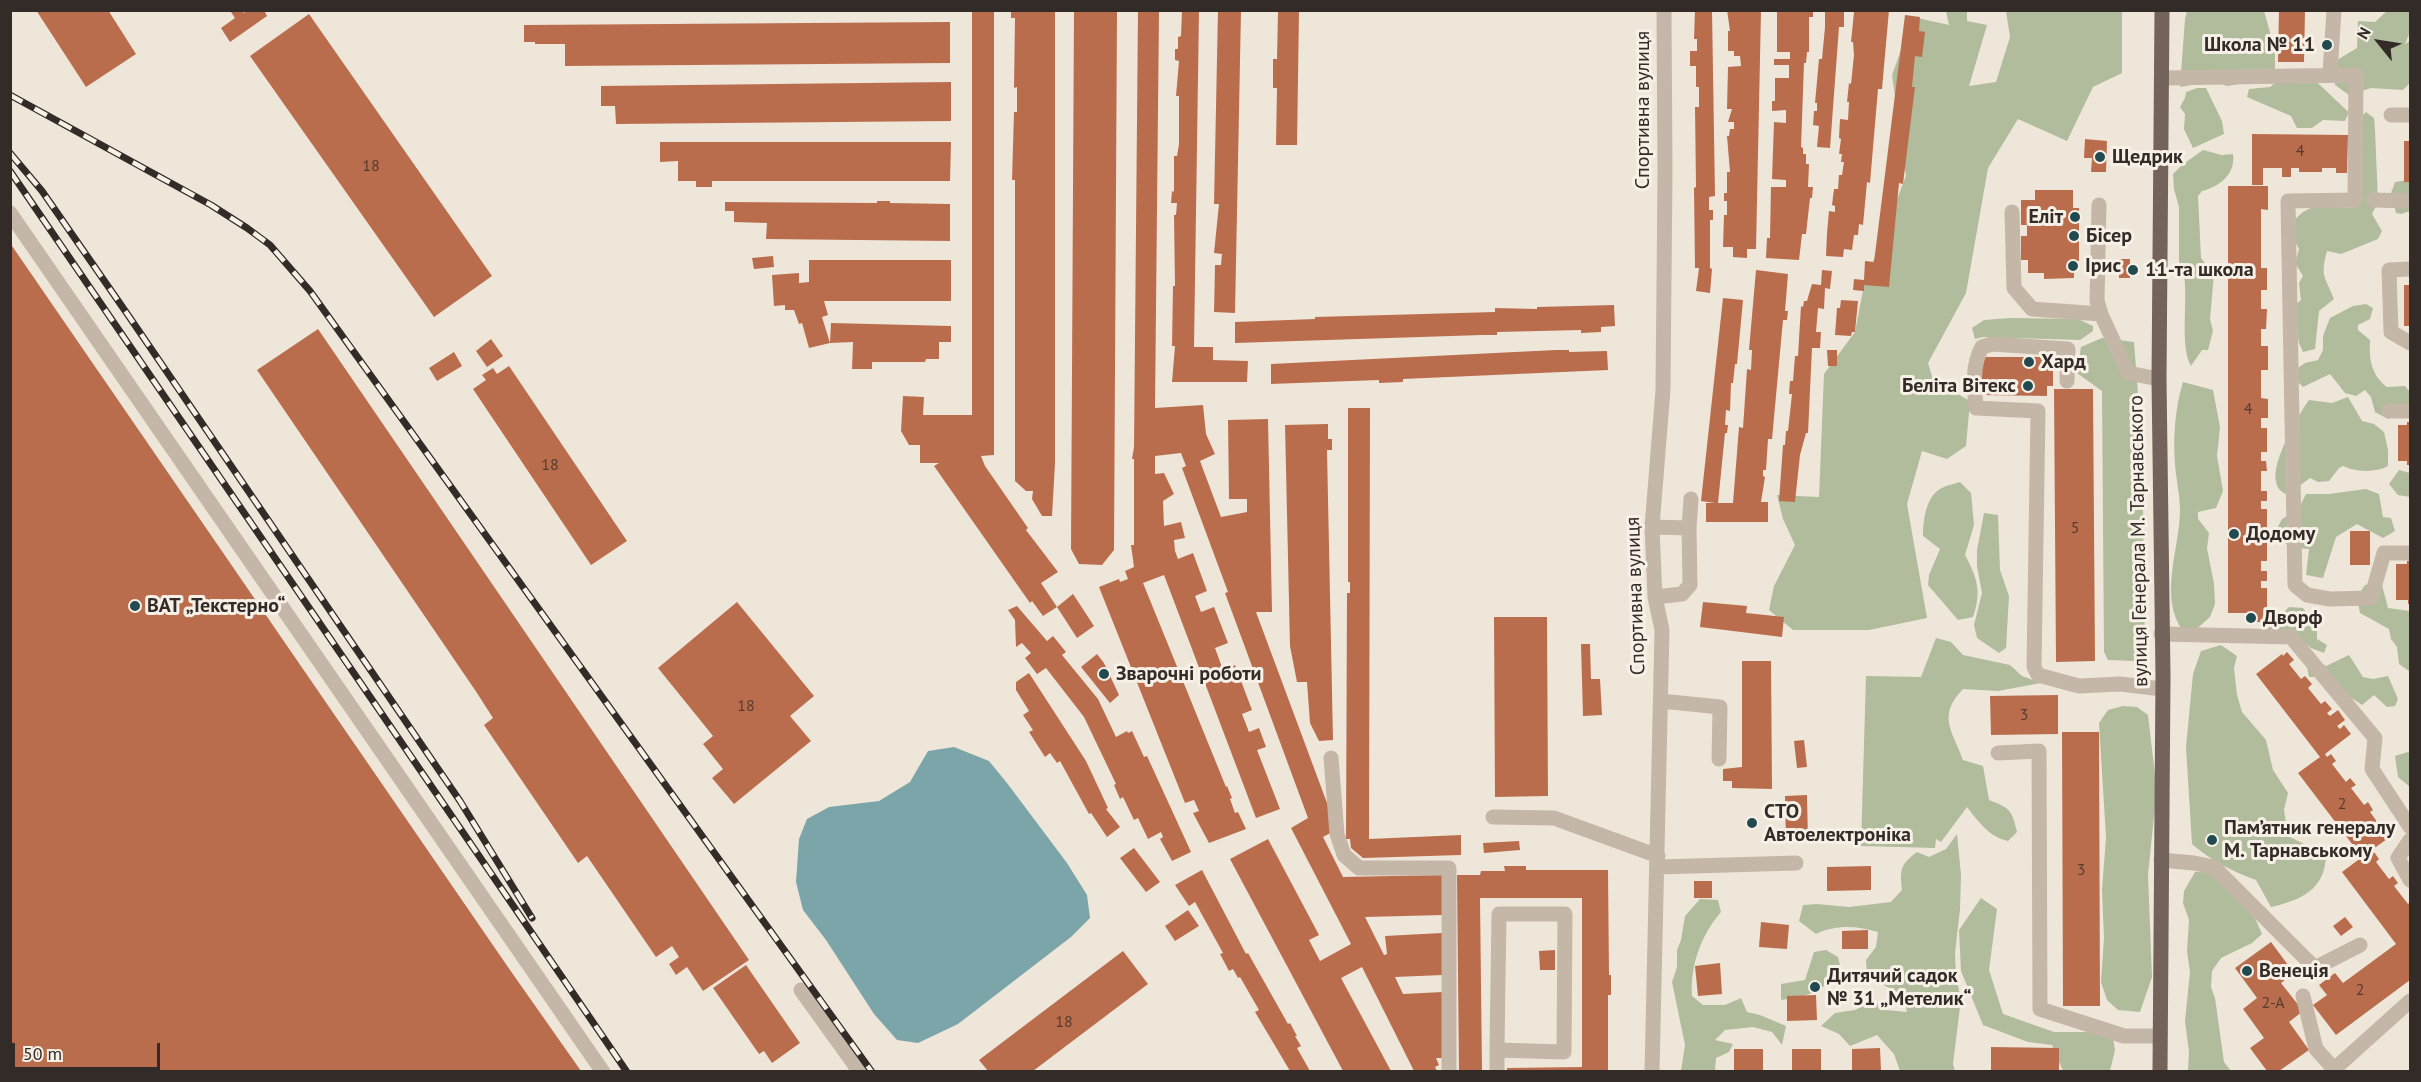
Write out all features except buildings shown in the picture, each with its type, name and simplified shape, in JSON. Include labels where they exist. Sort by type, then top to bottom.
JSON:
[{"type":"main road","name":"вулиця Генерала М. Тарнавського","points":[[2160,1071],[2162,689],[2159,379],[2162,10]]},
{"type":"street","name":"Спортивна вулиця","points":[[1652,1071],[1662,630],[1655,597],[1652,527],[1663,390],[1664,10]]},
{"type":"street","points":[[2330,74],[2334,10]]},
{"type":"street","points":[[2163,78],[2356,75],[2355,200],[2288,201],[2295,585],[2307,595],[2330,599],[2371,598],[2384,553],[2410,553]]},
{"type":"street","points":[[2391,115],[2410,115]]},
{"type":"street","points":[[2373,200],[2410,201]]},
{"type":"street","points":[[2099,205],[2097,301],[2101,314],[2128,373],[2159,379]]},
{"type":"street","points":[[2012,212],[2014,288],[2032,309],[2101,314]]},
{"type":"street","points":[[10,213],[603,1071]]},
{"type":"street","points":[[2410,270],[2389,270],[2389,282],[2391,332],[2410,344]]},
{"type":"street","points":[[2067,381],[2068,349],[1992,344],[1982,347],[1977,356],[1974,384],[1976,408],[2038,411],[2034,667],[2038,675],[2079,686],[2120,684],[2162,689]]},
{"type":"street","points":[[2390,411],[2410,411]]},
{"type":"street","points":[[1655,597],[1682,594],[1690,585],[1691,499]]},
{"type":"street","points":[[1652,527],[1689,528]]},
{"type":"street","points":[[2161,634],[2290,637],[2375,738],[2372,769],[2410,827]]},
{"type":"street","points":[[1661,701],[1720,707],[1719,759]]},
{"type":"street","points":[[1998,753],[2039,751],[2040,1009],[2124,1036],[2160,1036]]},
{"type":"street","points":[[1330,758],[1337,834],[1344,855],[1359,868],[1449,868],[1449,1071]]},
{"type":"street","points":[[1493,817],[1554,818],[1658,861],[1796,863]]},
{"type":"street","points":[[2410,840],[2398,858],[2410,880]]},
{"type":"street","points":[[2161,860],[2214,867],[2315,968],[2360,945]]},
{"type":"street","points":[[1497,1050],[1564,1052],[1565,914],[1499,914],[1497,1050],[1497,1071]]},
{"type":"street","points":[[801,990],[860,1071]]},
{"type":"street","points":[[2303,996],[2316,1049],[2333,1070],[2410,1001]]},
{"type":"green space","points":[[1946,11],[1967,11],[1967,21],[1987,25],[1969,86],[1996,82],[2010,37],[2006,11],[2122,11],[2122,73],[2093,87],[2067,141],[2018,119],[1988,168],[1966,293],[1928,363],[1933,380],[1970,401],[1966,446],[1947,459],[1922,451],[1907,504],[1927,618],[1869,630],[1793,630],[1769,610],[1774,586],[1795,545],[1783,519],[1777,495],[1819,497],[1824,374],[1855,332],[1864,285],[1906,176],[1892,75],[1913,17],[1949,25]]},
{"type":"green space","points":[[2187,11],[2264,11],[2275,50],[2275,74],[2258,81],[2227,86],[2214,81],[2180,87]]},
{"type":"green space","points":[[2387,11],[2410,11],[2410,32],[2405,44],[2410,41],[2410,83],[2403,90],[2371,88],[2349,95],[2335,85],[2337,60],[2357,48],[2358,21],[2375,22]]},
{"type":"green space","points":[[2284,75],[2308,77],[2317,82],[2349,112],[2345,121],[2323,120],[2312,128],[2297,128],[2291,116],[2247,97],[2249,89],[2270,87]]},
{"type":"green space","points":[[2206,88],[2222,121],[2224,134],[2193,148],[2184,129],[2185,114],[2180,107],[2186,92]]},
{"type":"green space","points":[[2366,112],[2374,118],[2375,129],[2378,202],[2372,214],[2382,231],[2378,239],[2341,254],[2327,251],[2324,272],[2334,299],[2319,311],[2315,349],[2303,352],[2299,343],[2293,307],[2301,300],[2299,283],[2303,276],[2295,263],[2299,249],[2288,228],[2304,211],[2312,208],[2320,206],[2358,207],[2360,190],[2359,119]]},
{"type":"green space","points":[[2203,150],[2222,155],[2233,154],[2233,161],[2232,168],[2225,179],[2202,191],[2198,196],[2201,258],[2214,274],[2210,319],[2213,331],[2208,350],[2202,350],[2191,366],[2185,342],[2185,282],[2179,262],[2179,207],[2173,174]]},
{"type":"green space","points":[[2410,180],[2410,211],[2396,213],[2391,193],[2395,182]]},
{"type":"green space","points":[[2366,304],[2373,308],[2370,319],[2358,325],[2358,330],[2370,340],[2374,372],[2387,387],[2405,386],[2410,392],[2410,407],[2388,419],[2375,412],[2371,397],[2365,390],[2356,396],[2345,393],[2330,374],[2303,387],[2296,380],[2295,370],[2305,363],[2318,360],[2323,350],[2323,336],[2330,318],[2353,306]]},
{"type":"green space","points":[[2078,319],[2093,326],[2093,331],[2080,340],[1983,337],[1975,339],[1972,328],[1984,320]]},
{"type":"green space","points":[[2102,338],[2134,342],[2142,445],[2145,656],[2134,661],[2108,660],[2104,652],[2102,391],[2077,373],[2081,347]]},
{"type":"green space","points":[[2183,382],[2213,390],[2220,427],[2217,456],[2223,491],[2216,508],[2198,512],[2198,519],[2209,533],[2207,548],[2214,584],[2215,604],[2210,617],[2193,632],[2183,631],[2176,618],[2171,588],[2180,510],[2175,464],[2176,412]]},
{"type":"green space","points":[[2348,397],[2362,421],[2374,424],[2384,432],[2388,450],[2388,466],[2366,471],[2343,466],[2329,481],[2318,482],[2310,478],[2287,495],[2280,490],[2277,484],[2276,473],[2286,439],[2304,407],[2309,400],[2332,403]]},
{"type":"green space","points":[[2399,470],[2410,473],[2410,497],[2398,495],[2389,484]]},
{"type":"green space","points":[[1960,482],[1971,493],[1974,525],[1965,555],[1973,570],[1978,592],[1973,617],[1958,620],[1928,585],[1929,575],[1940,549],[1923,536],[1925,516],[1932,496],[1944,487]]},
{"type":"green space","points":[[2366,489],[2379,494],[2383,517],[2391,518],[2395,531],[2383,538],[2357,524],[2336,537],[2323,578],[2306,575],[2309,549],[2297,548],[2272,538],[2282,519],[2298,510],[2306,494],[2329,494]]},
{"type":"green space","points":[[1984,513],[1998,515],[2000,570],[2009,596],[2006,648],[1999,653],[1977,638],[1974,625],[1982,593],[1977,566],[1977,550]]},
{"type":"green space","points":[[2381,581],[2388,608],[2410,611],[2409,671],[2399,664],[2397,647],[2391,639],[2389,629],[2360,613],[2357,597],[2365,585]]},
{"type":"green space","points":[[2289,607],[2303,608],[2310,617],[2317,621],[2317,639],[2327,645],[2324,653],[2311,648],[2304,642],[2266,630]]},
{"type":"green space","points":[[1936,638],[1951,642],[1963,655],[2010,665],[2022,676],[2041,683],[1998,691],[1963,689],[1950,707],[1949,723],[1963,760],[1983,766],[1989,800],[2002,805],[2009,811],[2017,832],[2008,841],[1995,836],[1975,818],[1967,807],[1941,842],[1936,839],[1935,848],[1861,846],[1866,676],[1921,677]]},
{"type":"green space","points":[[2221,645],[2237,656],[2234,668],[2237,695],[2242,712],[2266,740],[2273,770],[2288,793],[2284,810],[2288,836],[2326,855],[2321,877],[2309,892],[2292,901],[2271,907],[2256,880],[2222,865],[2192,844],[2186,747],[2193,674],[2201,651]]},
{"type":"green space","points":[[2349,655],[2363,677],[2373,679],[2388,676],[2398,699],[2395,706],[2387,707],[2374,695],[2362,705],[2321,677],[2309,677],[2307,667],[2314,660],[2326,666]]},
{"type":"green space","points":[[2123,706],[2137,707],[2148,715],[2155,775],[2155,806],[2148,875],[2152,977],[2140,1012],[2118,1010],[2107,1000],[2101,982],[2104,938],[2102,890],[2106,837],[2099,723],[2108,710]]},
{"type":"green space","points":[[2408,752],[2410,754],[2410,787],[2398,777],[2395,756]]},
{"type":"green space","points":[[1957,834],[1961,875],[1955,953],[1956,977],[1961,999],[1953,1064],[1955,1071],[1900,1071],[1894,1054],[1877,1035],[1850,1046],[1839,1034],[1821,1026],[1835,1013],[1855,1010],[1873,1001],[1886,1010],[1907,1012],[1904,996],[1867,976],[1866,960],[1876,947],[1878,932],[1847,927],[1816,934],[1799,921],[1803,905],[1849,907],[1891,902],[1902,890],[1901,872],[1907,860],[1917,852],[1929,857],[1946,849]]},
{"type":"green space","points":[[2210,871],[2255,918],[2262,934],[2252,943],[2221,958],[2212,971],[2211,987],[2215,998],[2224,1062],[2231,1071],[2188,1071],[2189,1052],[2185,1021],[2190,972],[2187,951],[2189,920],[2183,903],[2184,891],[2195,872]]},
{"type":"green space","points":[[1981,898],[1997,909],[1989,970],[2003,1014],[2054,1032],[2094,1032],[2113,1038],[2115,1050],[2110,1071],[2063,1071],[2052,1045],[2028,1042],[1983,1025],[1961,971],[1959,930]]},
{"type":"green space","points":[[1700,899],[1718,900],[1721,912],[1698,951],[1693,973],[1692,996],[1703,1005],[1725,1005],[1741,998],[1747,1012],[1786,1026],[1782,1045],[1772,1032],[1753,1027],[1725,1030],[1715,1040],[1733,1044],[1729,1052],[1716,1058],[1715,1071],[1681,1071],[1685,1045],[1672,982],[1677,967],[1677,950],[1685,916]]},
{"type":"green space","points":[[1826,950],[1838,957],[1841,969],[1834,977],[1815,992],[1781,1000],[1781,984],[1805,980],[1814,952]]},
{"type":"water","points":[[954,747],[989,761],[1007,783],[1067,863],[1087,895],[1090,918],[1071,937],[958,1024],[918,1043],[897,1040],[874,1014],[826,940],[803,910],[796,882],[799,839],[807,819],[829,807],[879,801],[910,782],[928,751]]},
{"type":"railway","points":[[10,95],[211,205],[270,245],[310,291],[872,1072]]},
{"type":"railway","points":[[10,153],[42,191],[460,801],[532,918]]},
{"type":"railway","points":[[10,171],[627,1072]]},
{"type":"place","name":"Школа № 11","points":[[2327,45]]},
{"type":"place","name":"Щедрик","points":[[2100,157]]},
{"type":"place","name":"Еліт","points":[[2075,217]]},
{"type":"place","name":"Бісер","points":[[2074,236]]},
{"type":"place","name":"Ірис","points":[[2073,266]]},
{"type":"place","name":"11-та школа","points":[[2133,270]]},
{"type":"place","name":"Хард","points":[[2029,362]]},
{"type":"place","name":"Беліта Вітекс","points":[[2028,386]]},
{"type":"place","name":"Додому","points":[[2234,534]]},
{"type":"place","name":"ВАТ „Текстерно“","points":[[135,606]]},
{"type":"place","name":"Дворф","points":[[2251,618]]},
{"type":"place","name":"Зварочні роботи","points":[[1104,674]]},
{"type":"place","name":"СТО Автоелектроніка","points":[[1752,823]]},
{"type":"place","name":"Пам’ятник генералу М. Тарнавському","points":[[2212,840]]},
{"type":"place","name":"Венеція","points":[[2247,971]]},
{"type":"place","name":"Дитячий садок № 31 „Метелик“","points":[[1815,987]]}]
